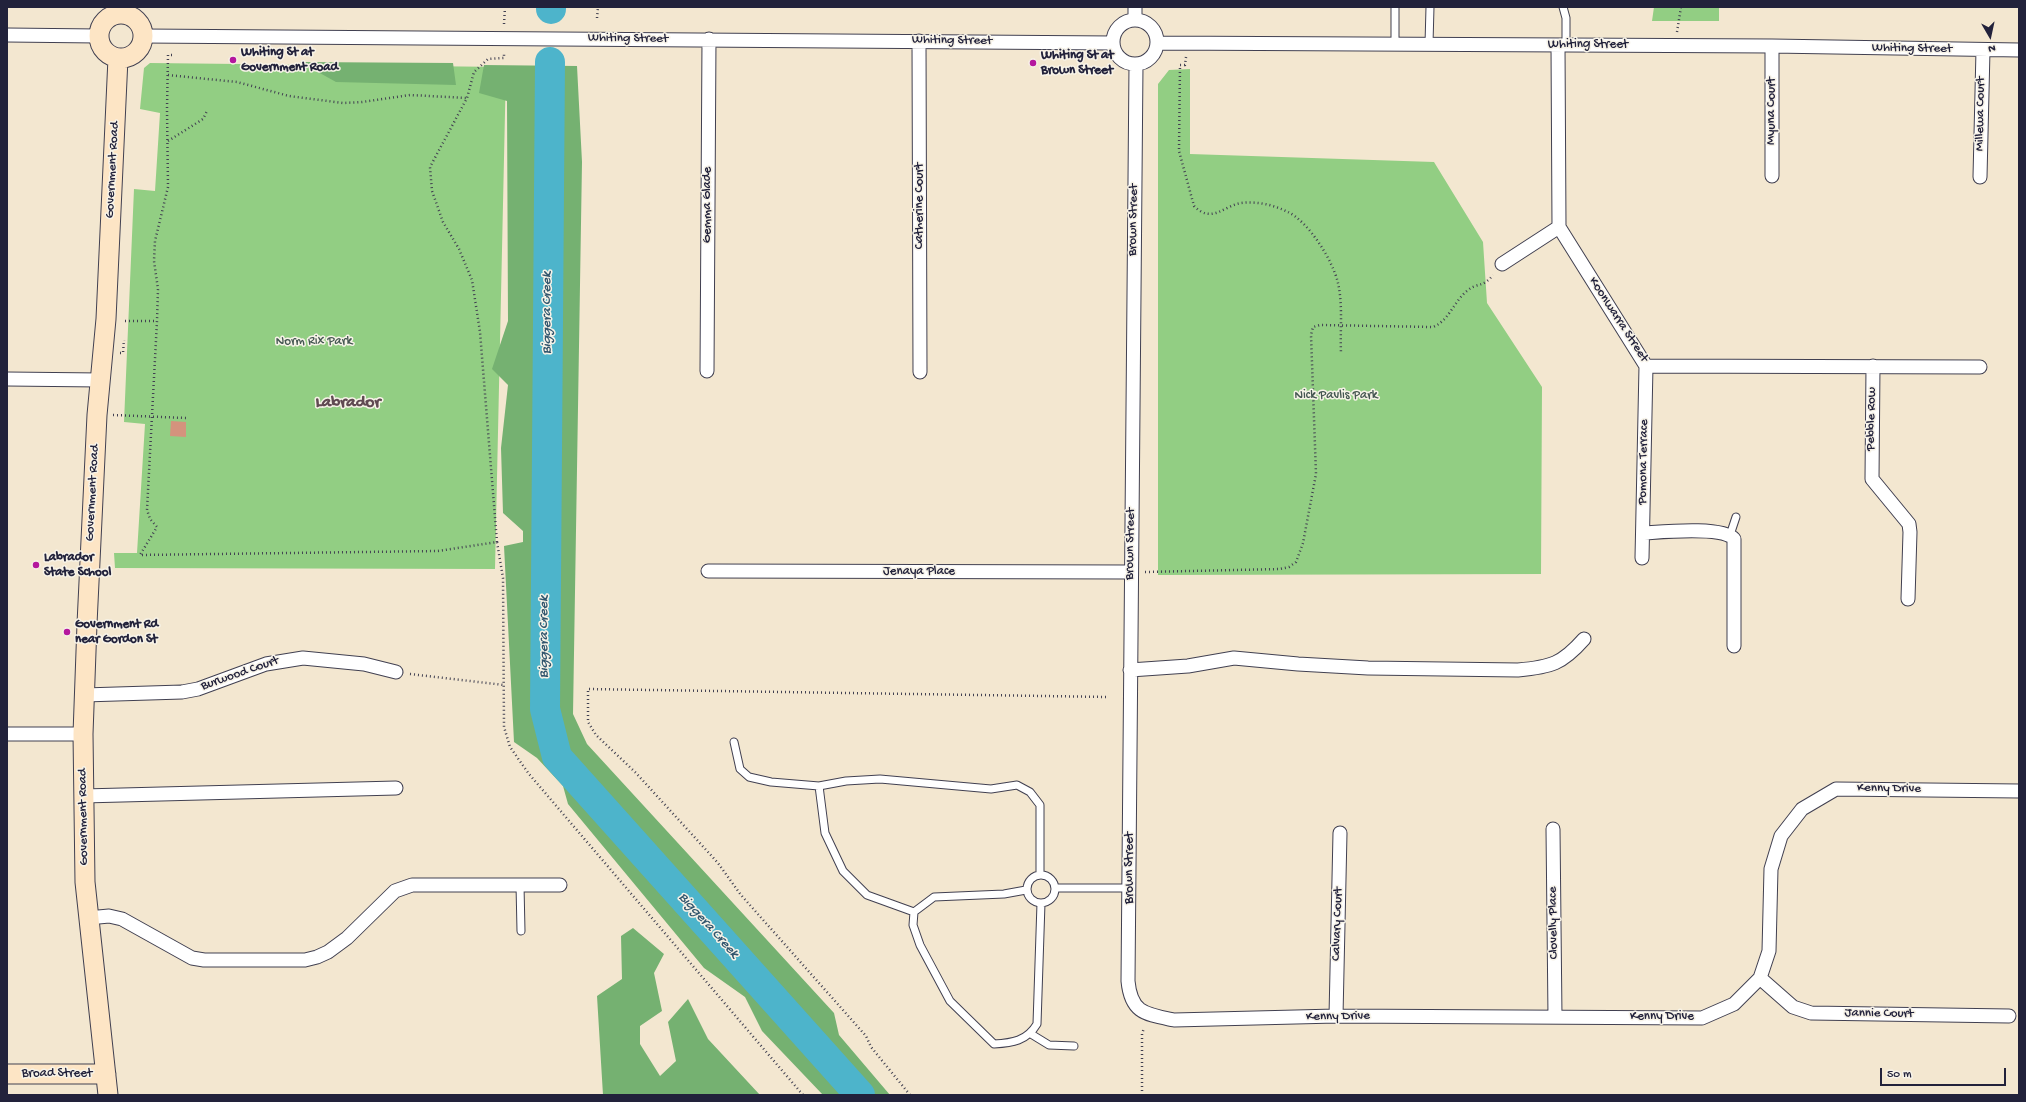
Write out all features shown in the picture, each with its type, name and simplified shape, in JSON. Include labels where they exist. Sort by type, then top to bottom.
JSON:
[{"type":"main road","points":[[122,10],[134,18],[142,30],[143,36],[142,44],[132,55],[118,58],[110,56],[104,51],[99,44],[98,36],[100,27],[105,20],[122,10]]},
{"type":"main road","name":"Government Road","points":[[108,1095],[85,882],[83,734],[100,380],[106,319],[118,58]]},
{"type":"main road","name":"Broad Street","points":[[7,1074],[106,1074]]},
{"type":"street","points":[[1135,14],[1152,27],[1158,43],[1156,50],[1148,61],[1136,65],[1127,63],[1120,58],[1115,51],[1113,43],[1117,30],[1135,14]]},
{"type":"street","points":[[7,35],[98,36]]},
{"type":"street","name":"Whiting Street","points":[[143,36],[919,40],[1113,43]]},
{"type":"street","name":"Gemma Glade","points":[[707,371],[709,39]]},
{"type":"street","name":"Catherine Court","points":[[919,40],[920,372]]},
{"type":"street","name":"Whiting Street","points":[[1158,43],[1772,46],[2019,50]]},
{"type":"street","points":[[1502,264],[1560,227],[1562,45]]},
{"type":"street","name":"Myuna Court","points":[[1772,46],[1772,176]]},
{"type":"street","name":"Millewa Court","points":[[1980,177],[1983,50]]},
{"type":"street","name":"Brown Street","points":[[1136,65],[1130,572],[1129,994],[1137,1008],[1149,1015]]},
{"type":"street","name":"Koonwarra Street","points":[[1560,227],[1646,366],[1980,367]]},
{"type":"street","name":"Pomona Terrace","points":[[1642,558],[1646,366]]},
{"type":"street","name":"Pebble Row","points":[[1873,366],[1872,473],[1874,483],[1909,524],[1908,599]]},
{"type":"street","points":[[7,379],[100,380]]},
{"type":"street","points":[[1643,533],[1717,531],[1730,535],[1734,539],[1734,646]]},
{"type":"street","name":"Jenaya Place","points":[[708,571],[1130,572]]},
{"type":"street","points":[[1130,670],[1188,666],[1234,658],[1298,664],[1368,668],[1518,670],[1541,668],[1557,663],[1570,655],[1584,639]]},
{"type":"street","name":"Burwood Court","points":[[84,695],[182,692],[198,689],[266,664],[303,658],[364,664],[396,672]]},
{"type":"street","points":[[7,734],[83,734]]},
{"type":"street","points":[[83,796],[396,788]]},
{"type":"street","name":"Kenny Drive","points":[[1149,1015],[1174,1020],[1336,1016],[1702,1018],[1734,1004],[1760,978],[1769,951],[1771,869],[1781,836],[1802,809],[1836,789],[2019,791]]},
{"type":"street","name":"Clovelly Place","points":[[1553,829],[1555,1017]]},
{"type":"street","name":"Calvary Court","points":[[1336,1016],[1340,833]]},
{"type":"street","points":[[88,918],[109,916],[122,919],[192,958],[204,960],[305,960],[328,952],[341,943],[386,899],[403,887],[427,885],[560,885]]},
{"type":"street","name":"Jannie Court","points":[[1760,978],[1793,1007],[1811,1013],[2009,1016]]},
{"type":"lane","points":[[1395,7],[1395,44]]},
{"type":"lane","points":[[1429,44],[1430,7]]},
{"type":"lane","points":[[1562,45],[1566,18],[1563,7]]},
{"type":"lane","points":[[1730,535],[1736,517]]},
{"type":"lane","points":[[734,742],[740,769],[748,777],[771,782],[819,786],[846,781],[880,779],[991,789],[1017,785],[1030,792],[1040,805],[1040,875]]},
{"type":"lane","points":[[819,786],[825,833],[843,871],[867,895],[914,912]]},
{"type":"lane","points":[[1040,875],[1051,879],[1055,888],[1051,899],[1040,903],[1031,900],[1026,890],[1029,880],[1040,875]]},
{"type":"lane","points":[[520,885],[521,931]]},
{"type":"lane","points":[[1055,888],[1130,888]]},
{"type":"lane","points":[[1026,890],[1004,894],[934,897],[914,912],[913,925],[920,945],[950,1000],[994,1044],[1009,1043],[1031,1034],[1037,1024],[1040,903]]},
{"type":"lane","points":[[1031,1034],[1049,1045],[1074,1046]]},
{"type":"path","points":[[504,7],[504,24]]},
{"type":"path","points":[[597,18],[598,7]]},
{"type":"path","points":[[1677,46],[1677,25],[1681,7]]},
{"type":"path","points":[[1187,43],[1185,65],[1180,65],[1179,151],[1194,206],[1200,212],[1216,214],[1239,204],[1255,202],[1289,212],[1300,220],[1324,252],[1335,273],[1340,294],[1341,353]]},
{"type":"path","points":[[504,52],[504,58],[488,59],[474,72],[467,98],[430,167],[432,191],[443,222],[459,249],[472,280],[480,332],[497,542],[503,578],[504,727],[510,748],[529,774],[803,1095]]},
{"type":"path","points":[[172,55],[168,55],[168,187],[155,241],[154,261],[158,289],[147,510],[150,519],[157,527],[140,555],[438,551],[497,542]]},
{"type":"path","points":[[168,75],[237,82],[289,96],[343,103],[362,102],[410,95],[467,98]]},
{"type":"path","points":[[168,141],[203,120],[207,111]]},
{"type":"path","points":[[1130,572],[1280,569],[1289,567],[1296,562],[1303,543],[1316,474],[1311,335],[1313,327],[1320,325],[1340,325],[1433,328],[1439,325],[1465,292],[1472,287],[1486,284],[1502,264]]},
{"type":"path","points":[[124,327],[125,320],[157,321]]},
{"type":"path","points":[[116,353],[123,353],[124,333]]},
{"type":"path","points":[[113,416],[186,418]]},
{"type":"path","points":[[396,672],[504,685]]},
{"type":"path","points":[[910,1095],[872,1047],[866,1036],[741,895],[718,863],[636,773],[596,735],[588,722],[588,689],[1108,697]]},
{"type":"path","points":[[1142,1095],[1142,1034],[1149,1015]]},
{"type":"green space","points":[[1654,7],[1719,7],[1719,21],[1652,21]]},
{"type":"green space","points":[[300,62],[453,63],[456,85],[336,82]]},
{"type":"green space","name":"Norm Rix Park","points":[[150,63],[506,67],[495,569],[115,568],[114,553],[137,553],[145,424],[124,422],[134,189],[155,191],[160,113],[140,109],[144,68]]},
{"type":"green space","points":[[484,65],[577,66],[582,162],[573,714],[587,744],[834,1013],[839,1035],[890,1095],[823,1095],[762,1031],[745,997],[704,968],[568,804],[563,786],[537,758],[514,742],[504,546],[523,542],[523,531],[503,513],[501,448],[508,385],[492,369],[508,321],[507,101],[479,93]]},
{"type":"green space","name":"Nick Pavlis Park","points":[[1190,69],[1190,154],[1434,162],[1483,242],[1487,303],[1542,387],[1541,574],[1158,575],[1158,84],[1169,70]]},
{"type":"green space","points":[[633,928],[664,954],[654,973],[662,1011],[640,1026],[640,1044],[660,1076],[676,1061],[668,1022],[688,999],[708,1039],[760,1095],[603,1095],[597,996],[622,979],[621,936]]},
{"type":"building","points":[[171,421],[186,422],[186,437],[170,436]]},
{"type":"waterway","name":"Biggera Creek","points":[[550,62],[545,709],[557,757],[860,1095]]},
{"type":"place","name":"Whiting St at Government Road","points":[[233,60]]},
{"type":"place","name":"Whiting St at Brown Street","points":[[1033,63]]},
{"type":"place","name":"Labrador State School","points":[[36,565]]},
{"type":"place","name":"Government Rd near Gordon St","points":[[67,632]]},
{"type":"district","name":"Labrador","points":[[348,403]]}]
